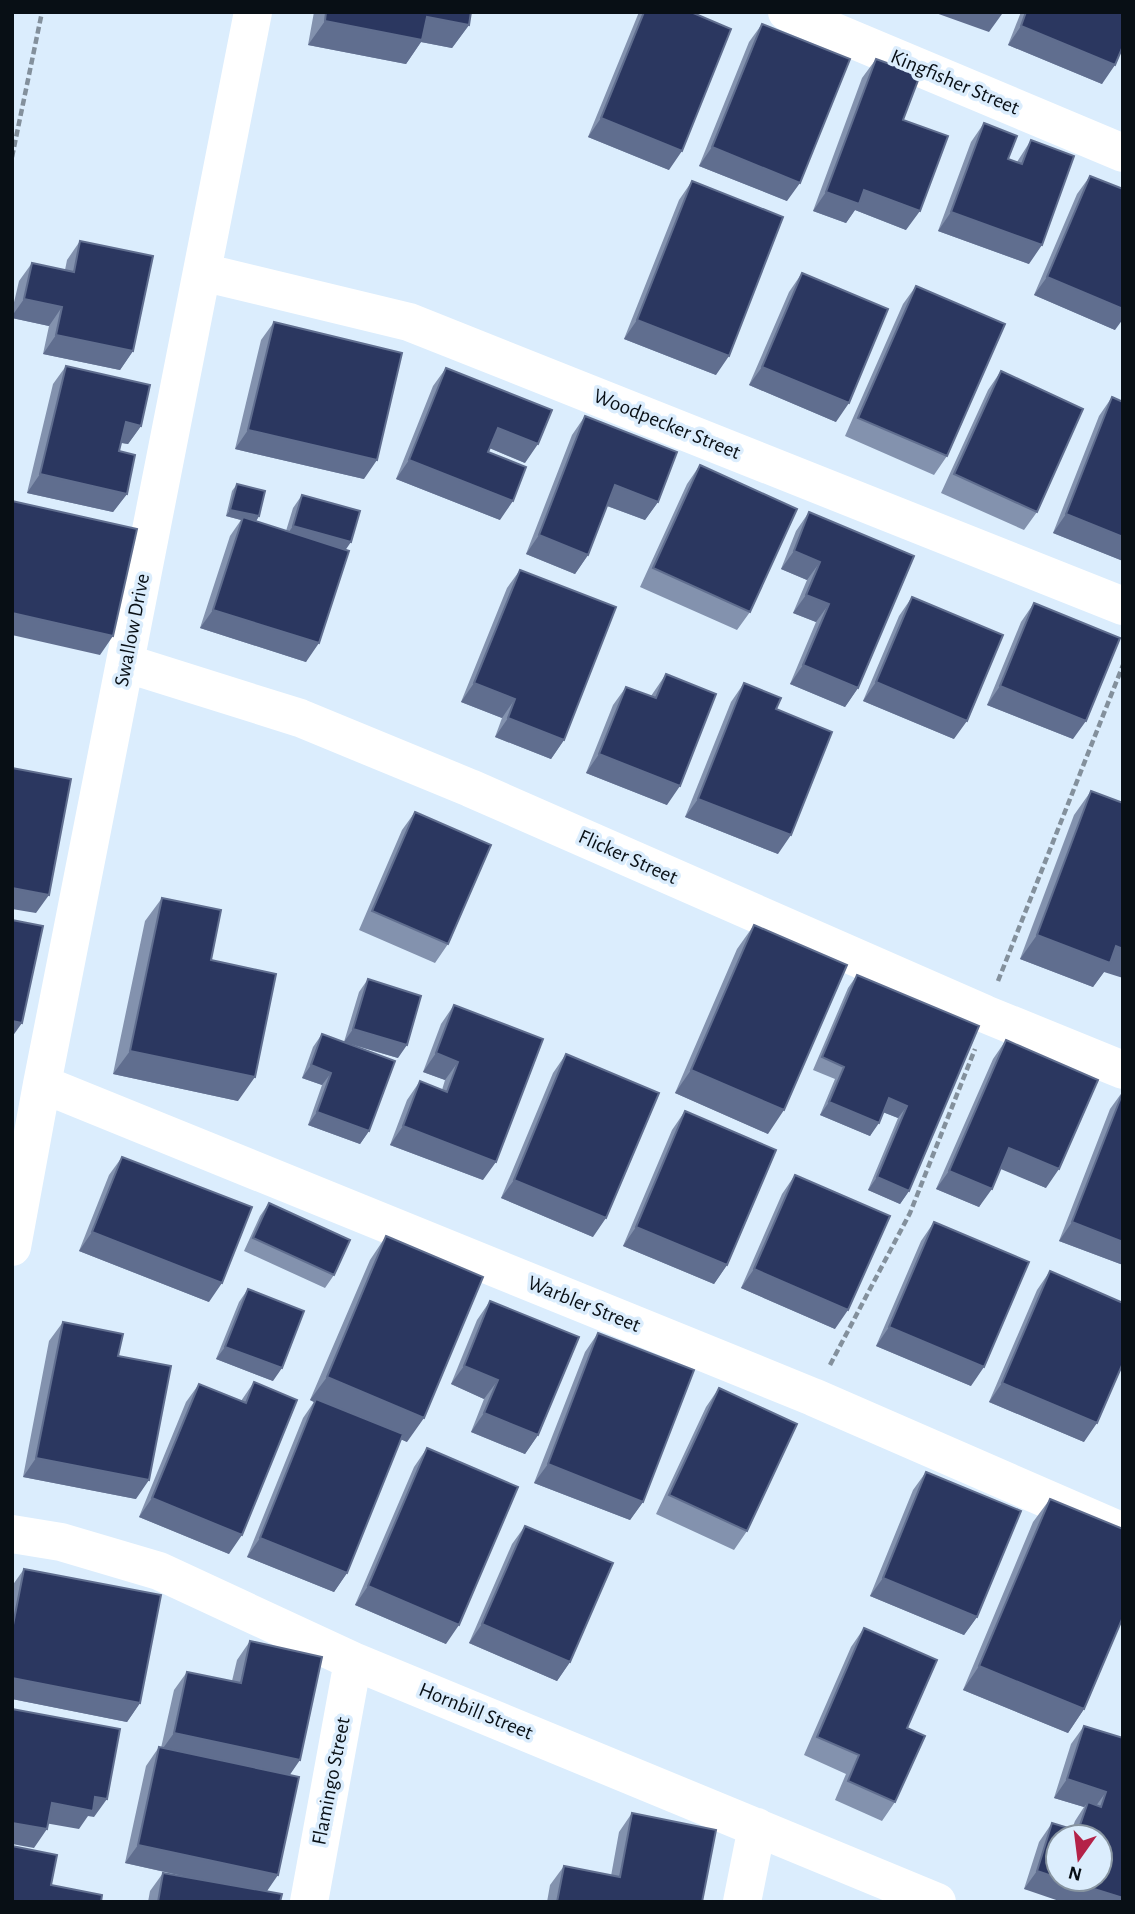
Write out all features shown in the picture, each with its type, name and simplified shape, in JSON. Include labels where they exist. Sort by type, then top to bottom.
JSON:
[{"type":"street","name":"Swallow Drive","points":[[12,1247],[253,12]]},
{"type":"street","name":"Kingfisher Street","points":[[787,12],[1123,153]]},
{"type":"street","name":"Woodpecker Street","points":[[202,272],[410,322],[1123,606]]},
{"type":"street","name":"Flicker Street","points":[[125,663],[312,723],[470,788],[973,1008],[1123,1070]]},
{"type":"street","name":"Warbler Street","points":[[42,1084],[813,1397],[1123,1532]]},
{"type":"street","name":"Hornbill Street","points":[[12,1534],[61,1542],[159,1571],[353,1661],[936,1902]]},
{"type":"street","name":"Flamingo Street","points":[[309,1902],[353,1661]]},
{"type":"street","points":[[742,1902],[757,1827]]},
{"type":"path","points":[[12,157],[42,12]]},
{"type":"building","points":[[326,12],[471,12],[469,25],[427,17],[422,40],[325,21]]},
{"type":"building","points":[[644,12],[691,12],[731,29],[682,151],[601,118]]},
{"type":"building","points":[[1026,12],[1123,12],[1123,46],[1115,65],[1021,26]]},
{"type":"building","points":[[762,24],[850,59],[800,183],[712,147]]},
{"type":"building","points":[[876,59],[920,75],[903,120],[948,136],[920,211],[864,190],[859,204],[826,192]]},
{"type":"building","points":[[984,123],[1017,136],[1008,159],[1022,164],[1031,140],[1074,156],[1042,245],[951,212]]},
{"type":"building","points":[[1090,176],[1123,189],[1123,309],[1047,277]]},
{"type":"building","points":[[692,181],[783,217],[729,356],[637,320]]},
{"type":"building","points":[[80,241],[153,256],[133,351],[56,335],[62,307],[24,299],[32,263],[74,272]]},
{"type":"building","points":[[802,273],[888,309],[849,403],[762,367]]},
{"type":"building","points":[[916,286],[1005,324],[947,456],[858,418]]},
{"type":"building","points":[[274,322],[402,353],[377,460],[248,430]]},
{"type":"building","points":[[66,366],[150,385],[141,426],[126,422],[119,451],[135,455],[127,494],[40,474]]},
{"type":"building","points":[[446,368],[552,410],[538,444],[498,428],[488,452],[526,467],[513,501],[409,460]]},
{"type":"building","points":[[1001,371],[1083,409],[1037,512],[954,474]]},
{"type":"building","points":[[1112,397],[1123,402],[1123,537],[1066,514]]},
{"type":"building","points":[[585,416],[677,452],[658,502],[615,485],[588,555],[539,535]]},
{"type":"building","points":[[700,465],[797,509],[750,612],[653,568]]},
{"type":"building","points":[[237,484],[265,491],[259,516],[230,510]]},
{"type":"building","points":[[302,495],[360,511],[351,542],[293,526]]},
{"type":"building","points":[[12,501],[137,529],[113,636],[12,613]]},
{"type":"building","points":[[809,512],[914,556],[858,688],[803,665],[829,604],[806,595],[820,562],[794,551]]},
{"type":"building","points":[[243,517],[349,551],[319,643],[213,610]]},
{"type":"building","points":[[520,570],[616,607],[564,740],[508,718],[515,699],[474,683]]},
{"type":"building","points":[[912,597],[1003,635],[967,721],[876,682]]},
{"type":"building","points":[[1034,603],[1120,638],[1086,721],[1000,686]]},
{"type":"building","points":[[666,674],[716,694],[680,786],[599,754],[626,687],[656,698]]},
{"type":"building","points":[[744,683],[781,698],[776,709],[832,732],[791,835],[698,799]]},
{"type":"building","points":[[12,768],[71,779],[49,895],[12,888]]},
{"type":"building","points":[[1091,791],[1123,803],[1123,949],[1116,946],[1110,963],[1037,935]]},
{"type":"building","points":[[415,812],[491,845],[448,944],[372,911]]},
{"type":"building","points":[[162,898],[221,910],[211,960],[276,974],[255,1077],[130,1051]]},
{"type":"building","points":[[12,920],[43,926],[22,1023],[12,1021]]},
{"type":"building","points":[[754,925],[847,965],[784,1110],[691,1070]]},
{"type":"building","points":[[857,975],[979,1026],[909,1191],[877,1177],[907,1106],[889,1098],[879,1123],[829,1102],[844,1067],[822,1057]]},
{"type":"building","points":[[368,979],[421,996],[407,1045],[353,1029]]},
{"type":"building","points":[[454,1005],[543,1039],[496,1162],[403,1126],[420,1081],[447,1092],[458,1062],[436,1053]]},
{"type":"building","points":[[322,1034],[395,1061],[369,1131],[317,1112],[331,1073],[311,1065]]},
{"type":"building","points":[[1006,1040],[1098,1080],[1059,1169],[1009,1148],[992,1189],[949,1171]]},
{"type":"building","points":[[566,1054],[659,1093],[606,1218],[514,1180]]},
{"type":"building","points":[[1123,1092],[1123,1242],[1072,1222]]},
{"type":"building","points":[[685,1111],[776,1150],[727,1265],[636,1227]]},
{"type":"building","points":[[122,1157],[252,1207],[222,1283],[92,1232]]},
{"type":"building","points":[[795,1175],[890,1216],[848,1310],[754,1269]]},
{"type":"building","points":[[269,1203],[350,1240],[334,1275],[253,1238]]},
{"type":"building","points":[[934,1222],[1029,1262],[984,1367],[889,1327]]},
{"type":"building","points":[[386,1236],[483,1277],[424,1418],[327,1377]]},
{"type":"building","points":[[1050,1271],[1123,1303],[1123,1363],[1097,1423],[1002,1383]]},
{"type":"building","points":[[248,1289],[304,1311],[282,1368],[225,1347]]},
{"type":"building","points":[[490,1301],[579,1337],[538,1435],[484,1413],[498,1380],[464,1366]]},
{"type":"building","points":[[63,1322],[123,1334],[118,1356],[171,1366],[149,1480],[36,1458]]},
{"type":"building","points":[[598,1333],[694,1370],[643,1502],[548,1464]]},
{"type":"building","points":[[254,1382],[297,1400],[242,1535],[152,1498],[199,1384],[246,1403]]},
{"type":"building","points":[[719,1388],[797,1424],[747,1531],[669,1495]]},
{"type":"building","points":[[316,1399],[403,1434],[347,1573],[260,1538]]},
{"type":"building","points":[[427,1448],[518,1487],[459,1625],[368,1586]]},
{"type":"building","points":[[926,1472],[1021,1511],[977,1617],[883,1578]]},
{"type":"building","points":[[1050,1499],[1123,1529],[1123,1617],[1084,1709],[979,1666]]},
{"type":"building","points":[[525,1526],[613,1563],[570,1662],[482,1624]]},
{"type":"building","points":[[24,1569],[161,1595],[140,1703],[12,1678],[12,1630]]},
{"type":"building","points":[[864,1628],[937,1660],[907,1728],[925,1736],[895,1802],[848,1781],[859,1755],[817,1737]]},
{"type":"building","points":[[250,1641],[322,1657],[300,1760],[174,1733],[187,1672],[241,1683]]},
{"type":"building","points":[[12,1709],[120,1729],[107,1799],[95,1797],[93,1811],[52,1803],[47,1829],[12,1823]]},
{"type":"building","points":[[1084,1726],[1123,1738],[1123,1898],[1107,1893],[1114,1893],[1114,1823],[1081,1823],[1088,1802],[1101,1807],[1106,1792],[1067,1779]]},
{"type":"building","points":[[159,1747],[299,1777],[278,1875],[138,1845]]},
{"type":"building","points":[[632,1813],[716,1830],[702,1902],[557,1902],[564,1866],[620,1877]]},
{"type":"building","points":[[12,1846],[57,1855],[51,1885],[102,1895],[101,1902],[12,1902]]},
{"type":"building","points":[[1044,1849],[1044,1873],[1037,1871]]},
{"type":"building","points":[[163,1873],[282,1894],[280,1902],[158,1902]]}]
